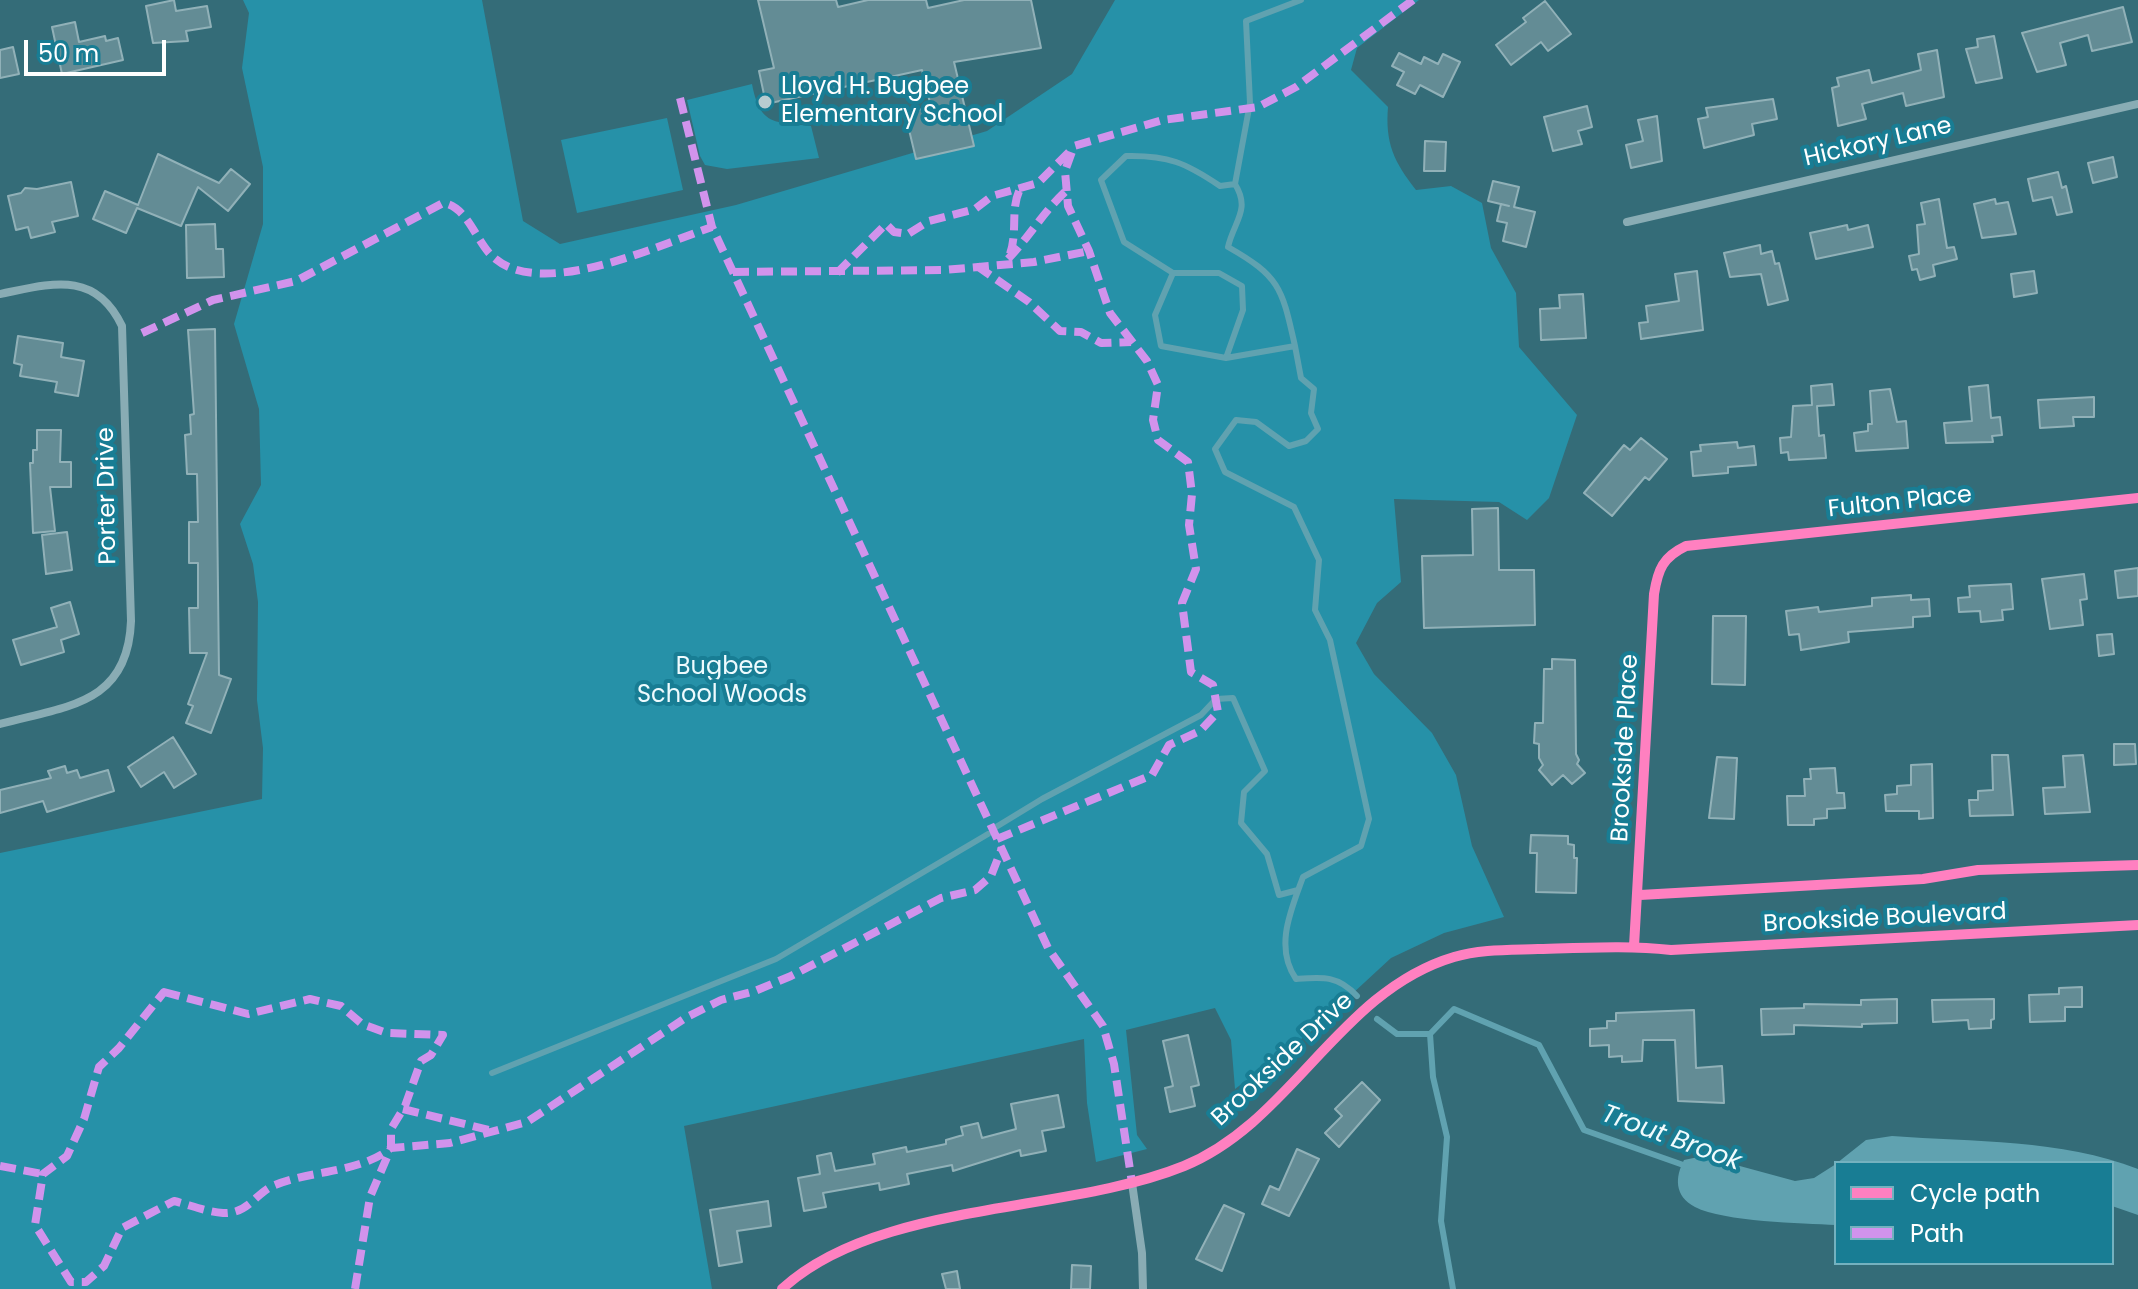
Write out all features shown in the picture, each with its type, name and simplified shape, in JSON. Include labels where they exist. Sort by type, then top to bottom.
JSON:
[{"type":"street","name":"Hickory Lane","points":[[1627,222],[2138,104]]},
{"type":"street","name":"Porter Drive","points":[[0,294],[54,283],[82,286],[96,292],[108,304],[122,326],[131,621],[126,659],[118,674],[100,692],[0,724]]},
{"type":"street","name":"Fulton Place","points":[[1667,555],[1686,546],[2138,498]]},
{"type":"street","name":"Brookside Place","points":[[1634,946],[1640,895],[1654,594],[1657,572],[1667,555]]},
{"type":"street","name":"Brookside Boulevard","points":[[1640,895],[1923,879],[1978,870],[2138,865]]},
{"type":"street","name":"Brookside Boulevard","points":[[1634,946],[1671,950],[2138,925]]},
{"type":"street","name":"Brookside Drive","points":[[782,1289],[827,1256],[886,1234],[1132,1183],[1185,1166],[1236,1138],[1364,1010],[1422,969],[1455,956],[1496,950],[1634,946]]},
{"type":"street","points":[[1132,1183],[1142,1253],[1143,1289]]},
{"type":"green space","name":"Bugbee School Woods","points":[[243,0],[482,0],[523,221],[560,244],[736,205],[987,131],[1072,74],[1115,0],[1419,0],[1357,48],[1351,70],[1388,107],[1388,131],[1393,152],[1416,190],[1451,186],[1482,203],[1491,248],[1516,293],[1519,347],[1577,415],[1549,498],[1527,520],[1499,502],[1394,499],[1401,582],[1377,603],[1356,643],[1374,674],[1432,733],[1456,775],[1472,846],[1504,917],[1444,933],[1391,958],[1313,1030],[1235,1089],[1231,1040],[1215,1008],[1126,1030],[1137,1135],[1147,1149],[1096,1162],[1087,1103],[1084,1039],[684,1126],[712,1289],[0,1289],[0,853],[262,799],[263,748],[257,700],[258,602],[253,564],[240,524],[261,485],[259,409],[234,324],[263,224],[263,167],[242,68],[249,13]]},
{"type":"green space","points":[[752,84],[759,107],[770,119],[811,126],[819,158],[727,169],[705,165],[700,156],[687,100]]},
{"type":"green space","points":[[667,118],[683,190],[577,213],[561,140]]},
{"type":"shaded area","points":[[1892,1136],[2016,1144],[2109,1159],[2138,1169],[2138,1215],[2114,1207],[2114,1161],[1840,1161],[1866,1140]]},
{"type":"shaded area","points":[[1703,1156],[1795,1181],[1814,1178],[1834,1165],[1834,1225],[1743,1219],[1695,1207],[1683,1197],[1678,1186],[1684,1160]]},
{"type":"building","points":[[174,0],[176,11],[207,6],[211,27],[186,31],[188,41],[153,43],[146,6]]},
{"type":"building","points":[[758,0],[836,0],[838,7],[868,0],[926,0],[928,8],[964,0],[1031,0],[1041,48],[954,62],[974,146],[916,159],[905,113],[931,107],[922,70],[766,104],[759,71],[774,68]]},
{"type":"building","points":[[1545,1],[1571,34],[1548,51],[1541,42],[1511,65],[1496,45],[1526,22],[1523,18]]},
{"type":"building","points":[[2123,7],[2132,42],[2092,51],[2088,35],[2060,43],[2066,65],[2037,72],[2022,33]]},
{"type":"building","points":[[75,22],[79,42],[105,36],[106,41],[118,38],[123,60],[62,74],[52,27]]},
{"type":"building","points":[[1994,36],[2002,78],[1976,83],[1966,49],[1978,47],[1977,39]]},
{"type":"building","points":[[13,47],[19,74],[0,78],[0,50]]},
{"type":"building","points":[[1937,50],[1944,97],[1906,106],[1903,93],[1862,104],[1866,119],[1838,126],[1832,88],[1839,86],[1837,78],[1869,70],[1872,83],[1921,70],[1918,54]]},
{"type":"building","points":[[1399,53],[1421,64],[1424,57],[1438,64],[1443,54],[1460,62],[1443,97],[1420,85],[1415,94],[1397,85],[1404,72],[1392,66]]},
{"type":"building","points":[[1773,99],[1777,119],[1752,124],[1754,135],[1704,148],[1698,119],[1708,117],[1706,108]]},
{"type":"building","points":[[1587,106],[1592,127],[1578,131],[1582,144],[1553,151],[1544,117]]},
{"type":"building","points":[[1657,116],[1662,161],[1631,168],[1626,145],[1643,141],[1638,120]]},
{"type":"building","points":[[1425,141],[1446,142],[1445,171],[1424,171]]},
{"type":"building","points":[[158,154],[219,183],[231,169],[250,184],[228,211],[198,187],[181,226],[137,208],[126,233],[93,219],[105,191],[138,205]]},
{"type":"building","points":[[2113,157],[2117,177],[2093,183],[2088,163]]},
{"type":"building","points":[[2058,172],[2062,188],[2066,186],[2072,212],[2057,215],[2052,197],[2033,201],[2028,179]]},
{"type":"building","points":[[1493,181],[1519,187],[1514,207],[1535,212],[1526,247],[1503,241],[1507,223],[1497,221],[1501,204],[1488,201]]},
{"type":"building","points":[[71,182],[78,216],[52,222],[55,232],[31,238],[28,227],[16,230],[8,196],[21,193],[25,188],[37,189]]},
{"type":"building","points":[[1939,199],[1947,248],[1954,247],[1957,259],[1933,265],[1935,276],[1920,280],[1917,269],[1912,270],[1909,256],[1919,254],[1917,225],[1925,224],[1921,203]]},
{"type":"building","points":[[1995,199],[1996,204],[2008,202],[2016,234],[1982,238],[1974,204]]},
{"type":"building","points":[[215,224],[216,249],[223,249],[224,277],[187,278],[186,225]]},
{"type":"building","points":[[1847,225],[1848,230],[1868,225],[1873,247],[1816,259],[1810,233]]},
{"type":"building","points":[[1760,245],[1761,254],[1772,251],[1775,264],[1779,263],[1788,300],[1768,305],[1761,274],[1730,277],[1724,253]]},
{"type":"building","points":[[1697,271],[1703,330],[1641,339],[1639,323],[1648,322],[1646,306],[1679,301],[1675,274]]},
{"type":"building","points":[[2034,271],[2037,293],[2014,297],[2011,274]]},
{"type":"building","points":[[1583,294],[1586,338],[1541,340],[1540,309],[1560,308],[1559,295]]},
{"type":"building","points":[[215,329],[219,675],[231,679],[211,733],[186,723],[193,706],[188,704],[207,653],[190,653],[189,608],[198,608],[198,563],[189,563],[189,522],[198,522],[197,474],[187,474],[185,435],[191,434],[190,415],[194,414],[188,330]]},
{"type":"building","points":[[18,336],[63,343],[61,357],[84,361],[78,396],[55,392],[57,382],[20,376],[22,365],[14,363]]},
{"type":"building","points":[[1832,384],[1834,405],[1817,406],[1819,436],[1824,435],[1826,458],[1789,460],[1788,452],[1781,453],[1780,438],[1791,437],[1793,406],[1812,405],[1811,386]]},
{"type":"building","points":[[1988,385],[1991,418],[2000,417],[2002,435],[1992,436],[1993,442],[1946,443],[1944,423],[1972,421],[1969,387]]},
{"type":"building","points":[[1890,389],[1897,422],[1906,421],[1908,448],[1856,451],[1854,433],[1868,431],[1868,424],[1872,424],[1870,391]]},
{"type":"building","points":[[2094,397],[2094,417],[2073,417],[2074,426],[2040,428],[2038,400]]},
{"type":"building","points":[[37,430],[61,430],[60,462],[71,462],[71,487],[50,487],[55,531],[33,533],[30,463],[33,463],[33,450],[37,450]]},
{"type":"building","points":[[1641,438],[1667,459],[1649,480],[1645,477],[1612,516],[1584,493],[1624,445],[1630,450]]},
{"type":"building","points":[[1737,442],[1738,448],[1754,446],[1756,465],[1728,467],[1728,473],[1693,476],[1691,452],[1701,451],[1700,445]]},
{"type":"building","points":[[1498,508],[1499,570],[1534,570],[1535,625],[1424,628],[1422,556],[1473,555],[1472,509]]},
{"type":"building","points":[[67,532],[72,570],[46,574],[42,535]]},
{"type":"building","points":[[2138,568],[2138,596],[2118,598],[2115,571]]},
{"type":"building","points":[[2084,574],[2087,599],[2080,600],[2083,625],[2050,629],[2042,579]]},
{"type":"building","points":[[2011,584],[2013,609],[2002,610],[2003,620],[1981,622],[1980,611],[1959,612],[1958,598],[1970,597],[1969,586]]},
{"type":"building","points":[[1911,595],[1911,600],[1929,599],[1930,616],[1913,617],[1913,627],[1848,632],[1849,642],[1801,650],[1799,634],[1789,635],[1786,611],[1818,607],[1819,612],[1872,606],[1872,598]]},
{"type":"building","points":[[70,602],[79,634],[61,640],[64,652],[21,665],[13,640],[57,627],[51,608]]},
{"type":"building","points":[[1713,616],[1746,616],[1745,685],[1712,684]]},
{"type":"building","points":[[2112,634],[2114,654],[2099,656],[2097,635]]},
{"type":"building","points":[[1552,659],[1575,660],[1576,754],[1577,764],[1585,773],[1572,784],[1563,775],[1552,785],[1539,770],[1543,765],[1539,758],[1539,744],[1534,743],[1535,723],[1543,723],[1544,669],[1552,669]]},
{"type":"building","points":[[173,737],[196,774],[174,788],[164,772],[141,787],[128,767]]},
{"type":"building","points":[[2114,744],[2135,744],[2136,764],[2114,765]]},
{"type":"building","points":[[1992,755],[2008,755],[2013,815],[1970,816],[1969,800],[1978,800],[1978,791],[1993,790]]},
{"type":"building","points":[[2083,755],[2090,812],[2045,814],[2043,788],[2065,787],[2063,756]]},
{"type":"building","points":[[1717,757],[1737,758],[1734,819],[1709,818]]},
{"type":"building","points":[[1932,764],[1933,818],[1919,819],[1919,811],[1886,811],[1885,795],[1897,794],[1897,786],[1911,785],[1911,765]]},
{"type":"building","points":[[65,766],[67,773],[77,770],[80,778],[108,770],[114,791],[47,812],[43,801],[0,813],[0,790],[51,778],[48,771]]},
{"type":"building","points":[[1835,768],[1837,793],[1844,793],[1845,808],[1827,809],[1827,818],[1814,819],[1814,825],[1788,825],[1787,796],[1805,796],[1804,779],[1811,779],[1810,769]]},
{"type":"building","points":[[1531,835],[1568,836],[1568,844],[1574,845],[1574,858],[1577,858],[1576,893],[1536,892],[1537,853],[1530,853]]},
{"type":"building","points":[[2082,987],[2082,1007],[2065,1007],[2065,1021],[2030,1022],[2029,995],[2059,994],[2059,988]]},
{"type":"building","points":[[1897,999],[1897,1023],[1862,1024],[1862,1027],[1794,1025],[1794,1034],[1762,1035],[1761,1009],[1804,1008],[1804,1004],[1861,1005],[1861,1000]]},
{"type":"building","points":[[1994,999],[1991,1028],[1969,1029],[1968,1020],[1933,1022],[1932,1000]]},
{"type":"building","points":[[1694,1010],[1696,1068],[1722,1066],[1724,1103],[1678,1101],[1675,1040],[1643,1040],[1642,1061],[1622,1062],[1622,1056],[1609,1057],[1609,1045],[1590,1046],[1590,1029],[1607,1028],[1607,1021],[1616,1021],[1616,1013]]},
{"type":"building","points":[[1188,1035],[1199,1085],[1191,1087],[1195,1106],[1170,1112],[1165,1088],[1173,1086],[1163,1041]]},
{"type":"building","points":[[1362,1082],[1380,1100],[1339,1147],[1325,1133],[1342,1116],[1335,1109]]},
{"type":"building","points":[[1058,1095],[1064,1127],[1042,1131],[1046,1151],[1021,1156],[1020,1150],[953,1171],[952,1165],[907,1174],[909,1184],[880,1190],[879,1183],[823,1193],[826,1207],[804,1211],[798,1178],[820,1174],[817,1156],[831,1153],[835,1171],[875,1164],[873,1154],[906,1147],[907,1152],[946,1144],[946,1140],[963,1135],[961,1127],[978,1123],[982,1138],[1016,1129],[1011,1104]]},
{"type":"building","points":[[1297,1149],[1319,1159],[1289,1216],[1262,1204],[1270,1186],[1279,1190]]},
{"type":"building","points":[[768,1201],[771,1226],[737,1231],[742,1262],[719,1266],[710,1210]]},
{"type":"building","points":[[1224,1205],[1244,1214],[1222,1271],[1196,1259]]},
{"type":"building","points":[[1072,1265],[1091,1266],[1090,1289],[1071,1289]]},
{"type":"building","points":[[957,1271],[960,1289],[946,1289],[942,1274]]},
{"type":"waterway","points":[[1301,0],[1246,21],[1250,103],[1235,184],[1220,186],[1176,162],[1141,156],[1126,156],[1101,180],[1124,242],[1173,273],[1155,315],[1161,346],[1226,358],[1295,346],[1301,378],[1314,389],[1311,413],[1318,429],[1306,441],[1289,446],[1256,422],[1236,420],[1215,449],[1225,472],[1294,507],[1319,560],[1315,610],[1330,640],[1369,819],[1361,846],[1303,877],[1287,928],[1286,954],[1296,979],[1329,979],[1343,984],[1357,996]]},
{"type":"waterway","points":[[1235,184],[1242,201],[1240,216],[1228,247],[1259,267],[1276,286],[1295,346]]},
{"type":"waterway","points":[[1173,273],[1219,273],[1242,286],[1243,310],[1226,358]]},
{"type":"waterway","points":[[996,827],[1042,799],[1201,715],[1216,699],[1233,698],[1265,771],[1244,792],[1241,823],[1267,854],[1279,895],[1298,890]]},
{"type":"waterway","points":[[492,1073],[776,959],[988,834]]},
{"type":"waterway","name":"Trout Brook","points":[[1453,1289],[1441,1221],[1447,1137],[1433,1077],[1430,1034],[1454,1009],[1539,1045],[1584,1130],[1689,1167]]},
{"type":"waterway","points":[[1377,1019],[1397,1034],[1430,1034]]},
{"type":"marked path","points":[[997,839],[1152,775],[1169,745],[1200,731],[1218,712],[1213,685],[1191,672],[1182,603],[1196,569],[1189,525],[1192,494],[1188,462],[1158,440],[1153,420],[1158,385],[1147,361],[1110,313],[1089,251],[1068,206],[1065,171],[1074,146],[1163,120],[1258,107],[1296,87],[1413,0]]},
{"type":"marked path","points":[[680,98],[712,227],[1048,948],[1103,1026],[1114,1064],[1132,1183]]},
{"type":"marked path","points":[[837,273],[886,224],[894,232],[908,234],[929,221],[975,209],[992,196],[1038,183],[1069,152]]},
{"type":"marked path","points":[[1010,254],[1015,204],[1020,189]]},
{"type":"marked path","points":[[1008,259],[1067,190]]},
{"type":"marked path","points":[[142,333],[213,300],[296,281],[443,203],[459,210],[492,256],[513,269],[539,273],[600,266],[712,227]]},
{"type":"marked path","points":[[733,272],[944,270],[1034,262],[1089,251]]},
{"type":"marked path","points":[[977,266],[1029,302],[1060,331],[1081,332],[1101,343],[1131,342]]},
{"type":"marked path","points":[[355,1289],[370,1197],[391,1148],[450,1143],[527,1122],[687,1017],[721,1000],[755,991],[791,976],[941,898],[975,890],[991,876],[1002,848]]},
{"type":"marked path","points":[[164,992],[248,1014],[310,999],[341,1006],[362,1024],[387,1033],[443,1035],[431,1055],[421,1061],[405,1106],[391,1129],[391,1148],[379,1156],[350,1167],[275,1185],[232,1212],[211,1211],[174,1201],[122,1228],[104,1266],[86,1282],[71,1282],[35,1225],[43,1174],[67,1156],[84,1119],[99,1067],[119,1048],[164,992]]},
{"type":"marked path","points":[[403,1109],[493,1131]]},
{"type":"marked path","points":[[0,1166],[43,1174]]},
{"type":"cycle path","points":[[1634,946],[1654,594],[1657,578],[1667,559],[1686,546],[2138,498]]},
{"type":"cycle path","points":[[1640,895],[1923,879],[1978,870],[2138,865]]},
{"type":"cycle path","points":[[782,1289],[822,1260],[868,1239],[974,1212],[1137,1181],[1184,1166],[1222,1146],[1256,1120],[1378,998],[1414,974],[1454,957],[1506,950],[1621,947],[1671,950],[2138,925]]},
{"type":"place","name":"Lloyd H. Bugbee Elementary School","points":[[765,102]]}]
